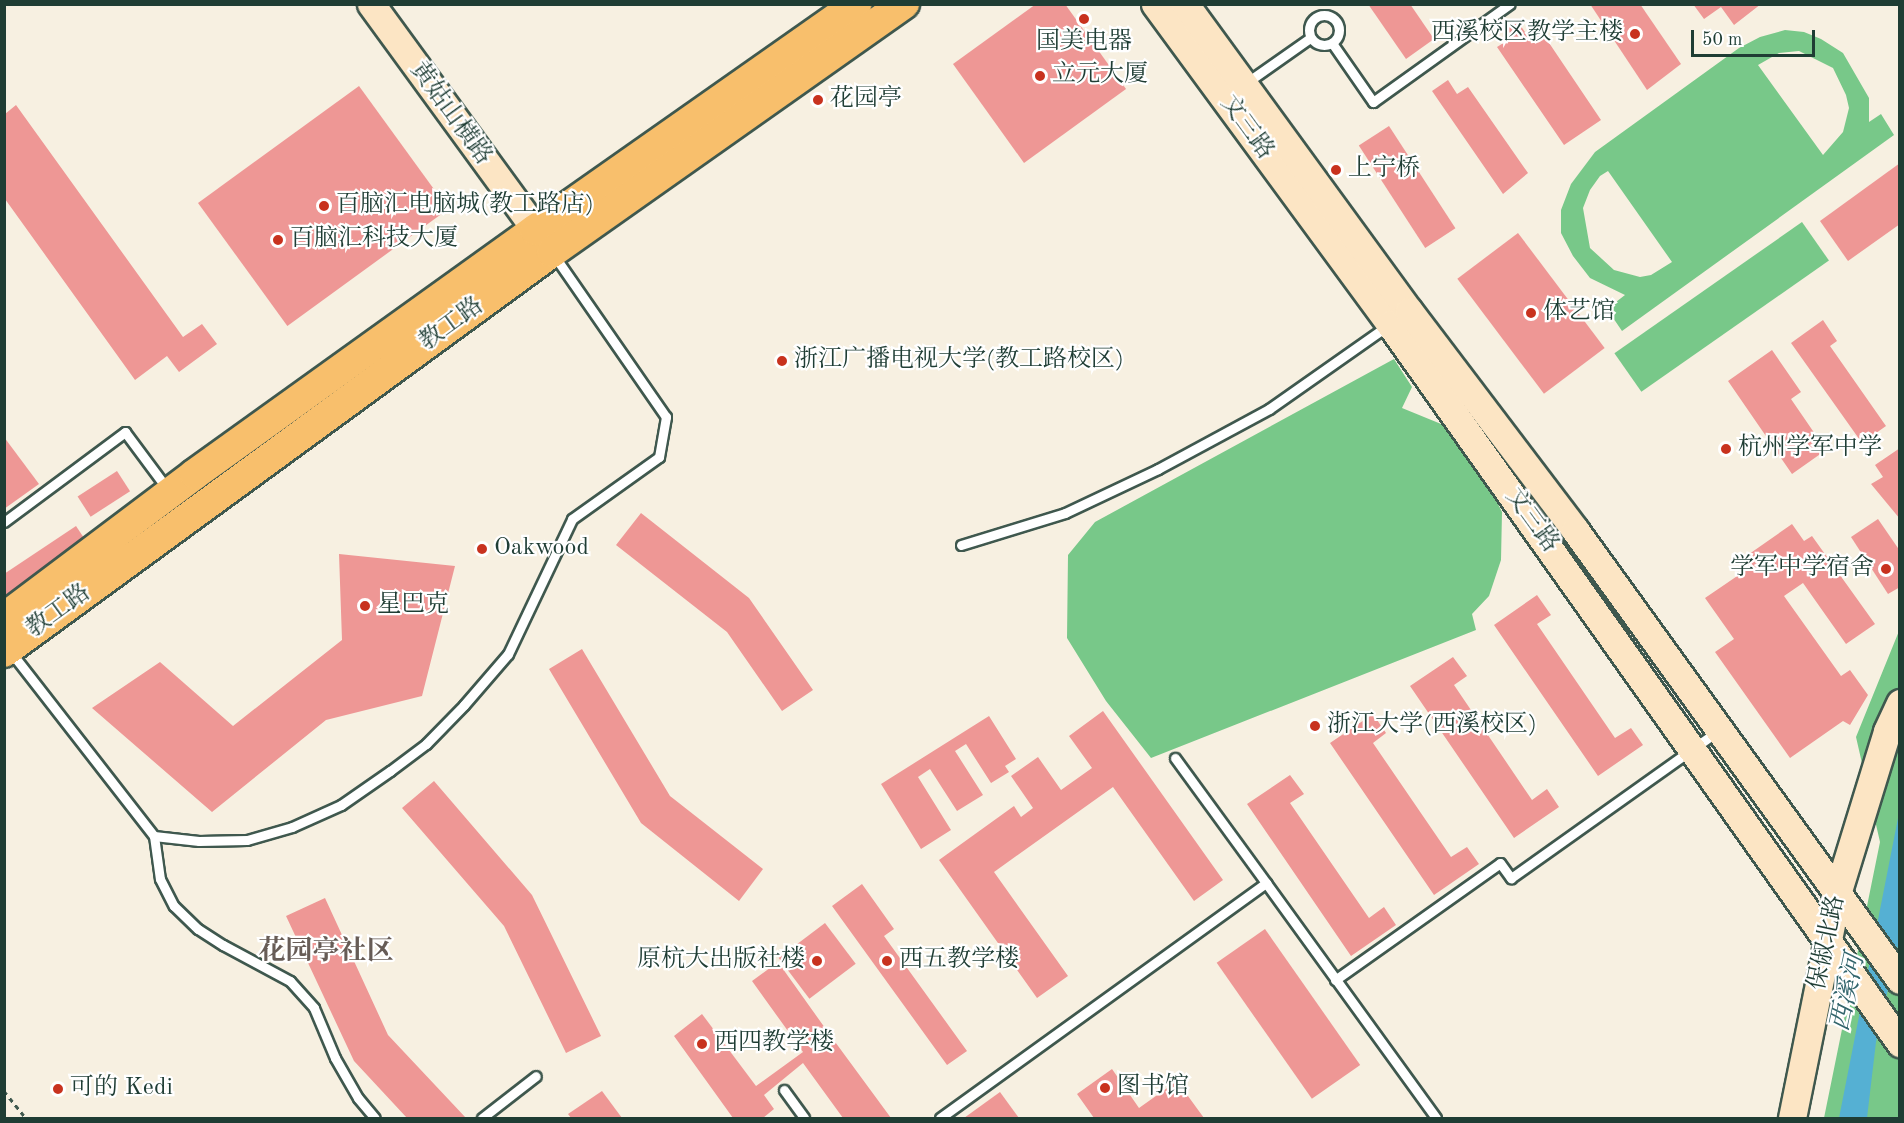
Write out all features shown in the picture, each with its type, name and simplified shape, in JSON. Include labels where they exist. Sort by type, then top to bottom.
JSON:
[{"type":"main road","name":"黄姑山横路","points":[[370,4],[543,241]]},
{"type":"main road","name":"教工路","points":[[6,651],[857,4]]},
{"type":"main road","name":"教工路","points":[[4,618],[170,493],[543,241],[904,4]]},
{"type":"main road","name":"文三路","points":[[1155,4],[1399,317],[1575,530],[1899,980]]},
{"type":"main road","name":"文三路","points":[[1185,4],[1692,748],[1899,1043]]},
{"type":"main road","name":"保俶北路","points":[[1792,1119],[1837,894],[1887,731],[1899,704]]},
{"type":"lane","points":[[1318,4],[1323,14],[1333,17],[1339,25],[1338,35],[1332,43],[1318,44],[1311,38],[1310,22],[1323,14]]},
{"type":"lane","points":[[1332,43],[1373,102],[1510,4]]},
{"type":"lane","points":[[1242,86],[1311,38]]},
{"type":"lane","points":[[154,836],[199,841],[247,840],[292,827],[341,805],[426,744],[464,705],[508,654],[572,519],[659,457],[666,417],[543,241]]},
{"type":"lane","points":[[961,545],[1065,513],[1158,469],[1269,409],[1399,317]]},
{"type":"lane","points":[[4,522],[124,432],[170,493]]},
{"type":"lane","points":[[6,651],[154,836],[160,879],[174,906],[214,940],[290,981],[314,1008],[335,1058],[358,1098],[375,1119]]},
{"type":"lane","points":[[1335,980],[1500,863],[1511,878],[1719,730]]},
{"type":"lane","points":[[1175,758],[1436,1119]]},
{"type":"lane","points":[[940,1119],[1266,883]]},
{"type":"lane","points":[[482,1119],[536,1076]]},
{"type":"lane","points":[[784,1090],[804,1119]]},
{"type":"path","points":[[4,1091],[26,1119]]},
{"type":"green space","points":[[1785,30],[1804,32],[1821,39],[1843,53],[1869,98],[1869,122],[1881,114],[1894,135],[1622,331],[1607,309],[1625,295],[1590,278],[1573,256],[1561,233],[1561,210],[1571,184],[1595,152],[1739,48],[1760,37]],"holes":[[[1799,51],[1833,68],[1846,95],[1849,108],[1843,132],[1823,155],[1758,65],[1779,53]],[[1608,171],[1672,262],[1651,275],[1640,277],[1614,270],[1590,248],[1583,208],[1590,190],[1600,176]]]},
{"type":"green space","points":[[1802,222],[1829,261],[1641,392],[1614,353]]},
{"type":"green space","points":[[1394,359],[1412,387],[1402,408],[1446,426],[1481,470],[1502,512],[1501,560],[1489,596],[1472,614],[1476,630],[1151,758],[1106,701],[1067,638],[1068,555],[1095,522]]},
{"type":"green space","points":[[1899,631],[1898,1118],[1824,1118],[1880,842],[1856,737]]},
{"type":"water","points":[[1899,813],[1899,941],[1876,1042],[1867,1118],[1839,1118]]},
{"type":"building","name":"立元大厦","points":[[1036,4],[1065,4],[1126,89],[1024,163],[953,64]]},
{"type":"building","points":[[1368,4],[1410,4],[1434,39],[1406,59]]},
{"type":"building","name":"西溪校区教学主楼","points":[[1590,4],[1640,4],[1681,64],[1647,90]]},
{"type":"building","points":[[1693,4],[1761,4],[1734,25],[1721,7],[1704,19]]},
{"type":"building","points":[[1518,22],[1527,35],[1539,28],[1601,120],[1564,145],[1497,47],[1513,37],[1507,29]]},
{"type":"building","points":[[1448,80],[1457,94],[1468,87],[1528,173],[1503,194],[1432,91]]},
{"type":"building","name":"百脑汇电脑城(教工路店)","points":[[359,86],[448,209],[287,326],[198,203]]},
{"type":"building","points":[[16,105],[183,337],[202,324],[217,344],[179,372],[167,356],[135,380],[5,199],[5,114]]},
{"type":"building","points":[[1389,126],[1455,228],[1425,248],[1359,146]]},
{"type":"building","points":[[1900,163],[1900,224],[1848,261],[1820,221]]},
{"type":"building","name":"体艺馆","points":[[1518,233],[1605,348],[1544,394],[1457,279]]},
{"type":"building","points":[[1823,320],[1837,341],[1830,346],[1886,426],[1862,443],[1791,343]]},
{"type":"building","points":[[1772,350],[1801,392],[1791,399],[1826,450],[1792,474],[1728,381]]},
{"type":"building","points":[[4,437],[39,484],[4,509]]},
{"type":"building","points":[[1900,448],[1900,519],[1871,484],[1883,477],[1875,465]]},
{"type":"building","points":[[117,471],[130,491],[91,517],[78,497]]},
{"type":"building","points":[[641,513],[749,598],[813,690],[782,711],[727,632],[616,545]]},
{"type":"building","name":"学军中学宿舍","points":[[1878,519],[1900,551],[1900,587],[1888,594],[1851,537]]},
{"type":"building","points":[[1792,524],[1804,541],[1812,536],[1875,624],[1846,644],[1803,583],[1784,596],[1841,676],[1850,670],[1868,695],[1850,725],[1843,721],[1790,758],[1715,652],[1734,639],[1705,598],[1749,568],[1742,559]]},
{"type":"building","points":[[76,526],[88,544],[4,599],[4,574]]},
{"type":"building","points":[[339,554],[455,566],[422,696],[326,720],[212,812],[92,708],[160,662],[233,726],[342,640]]},
{"type":"building","points":[[1537,595],[1551,615],[1537,624],[1615,738],[1631,728],[1643,745],[1598,776],[1494,625]]},
{"type":"building","points":[[582,649],[670,796],[763,869],[739,901],[641,823],[549,669]]},
{"type":"building","points":[[1453,657],[1467,676],[1454,685],[1532,800],[1547,789],[1559,807],[1514,838],[1410,686]]},
{"type":"building","points":[[1103,711],[1223,880],[1194,901],[1113,787],[994,872],[1068,976],[1037,998],[939,860],[1014,806],[1021,817],[1033,808],[1011,776],[1038,757],[1061,790],[1092,768],[1069,736]]},
{"type":"building","points":[[1373,714],[1386,733],[1373,743],[1451,857],[1467,847],[1479,864],[1434,895],[1330,743]]},
{"type":"building","points":[[989,716],[1016,759],[1005,766],[1009,772],[991,783],[966,744],[955,751],[983,795],[957,811],[930,769],[918,777],[951,830],[921,849],[881,784]]},
{"type":"building","points":[[1290,775],[1304,794],[1290,803],[1369,918],[1384,907],[1396,925],[1351,956],[1247,804]]},
{"type":"building","points":[[434,781],[532,895],[601,1036],[566,1053],[504,926],[402,808]]},
{"type":"building","name":"西五教学楼","points":[[862,884],[894,929],[884,936],[967,1051],[947,1065],[832,906]]},
{"type":"building","points":[[325,898],[388,1035],[466,1118],[407,1118],[354,1061],[286,916]]},
{"type":"building","name":"原杭大出版社楼","points":[[825,923],[856,964],[809,999],[779,958]]},
{"type":"building","points":[[1265,929],[1360,1065],[1312,1099],[1217,963]]},
{"type":"building","name":"西四教学楼","points":[[778,962],[891,1118],[843,1118],[803,1063],[764,1095],[774,1109],[763,1118],[733,1118],[674,1036],[702,1014],[756,1086],[803,1052],[752,981]]},
{"type":"building","name":"图书馆","points":[[1112,1069],[1139,1108],[1177,1081],[1204,1118],[1094,1118],[1077,1094]]},
{"type":"building","points":[[602,1091],[622,1118],[571,1118],[568,1114]]},
{"type":"building","points":[[1000,1092],[1019,1118],[964,1118]]},
{"type":"place","name":"国美电器","points":[[1084,19]]},
{"type":"place","name":"西溪校区教学主楼","points":[[1635,34]]},
{"type":"place","name":"立元大厦","points":[[1040,76]]},
{"type":"place","name":"花园亭","points":[[818,100]]},
{"type":"place","name":"上宁桥","points":[[1336,170]]},
{"type":"place","name":"百脑汇电脑城(教工路店)","points":[[324,206]]},
{"type":"place","name":"百脑汇科技大厦","points":[[278,240]]},
{"type":"place","name":"体艺馆","points":[[1531,313]]},
{"type":"place","name":"浙江广播电视大学(教工路校区)","points":[[782,361]]},
{"type":"place","name":"杭州学军中学","points":[[1726,449]]},
{"type":"place","name":"Oakwood","points":[[482,549]]},
{"type":"place","name":"学军中学宿舍","points":[[1886,569]]},
{"type":"place","name":"星巴克","points":[[365,606]]},
{"type":"place","name":"浙江大学(西溪校区)","points":[[1315,726]]},
{"type":"place","name":"原杭大出版社楼","points":[[817,961]]},
{"type":"place","name":"西五教学楼","points":[[887,961]]},
{"type":"place","name":"西四教学楼","points":[[702,1044]]},
{"type":"place","name":"图书馆","points":[[1105,1088]]},
{"type":"place","name":"可的 Kedi","points":[[58,1089]]},
{"type":"district","name":"花园亭社区","points":[[326,952]]},
{"type":"water label","name":"西溪河","points":[[1849,993]]}]
